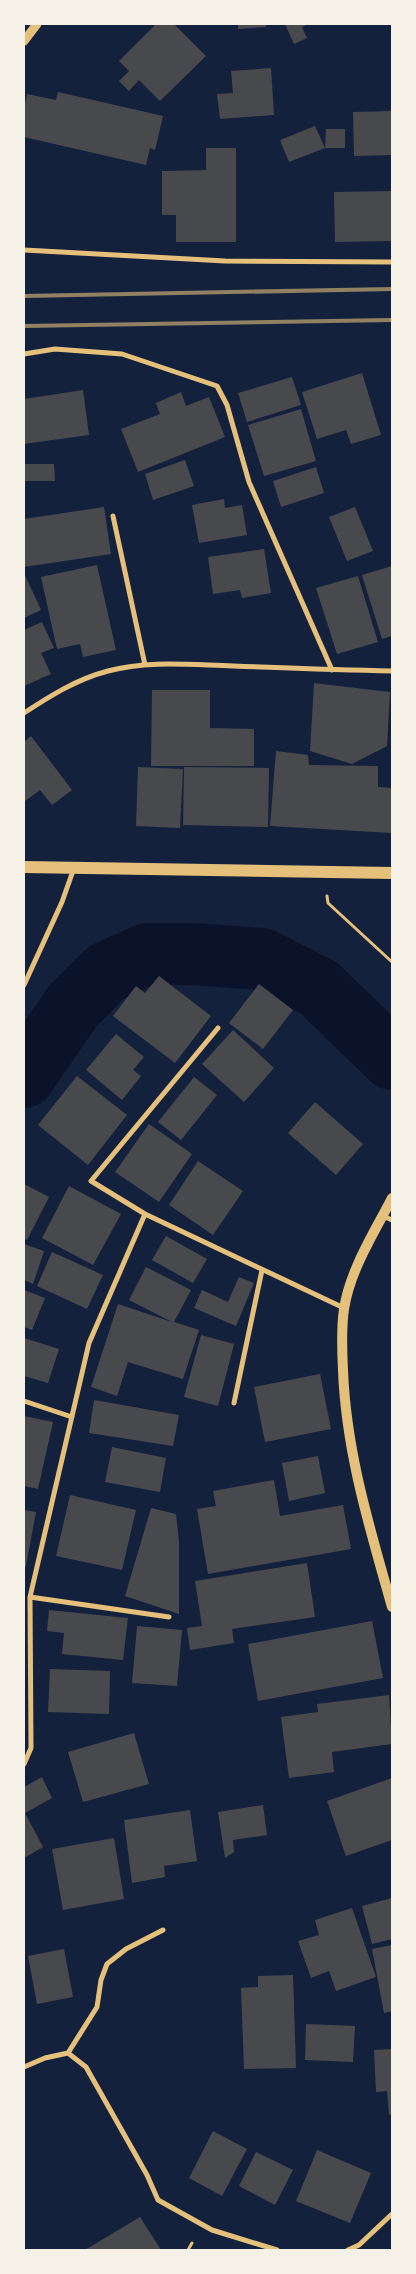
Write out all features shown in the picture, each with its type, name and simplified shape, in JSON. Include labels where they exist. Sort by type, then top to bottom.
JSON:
[{"type":"main road","points":[[24,867],[392,873]]},
{"type":"main road","points":[[392,1198],[387,1218],[354,1274],[344,1309],[343,1372],[349,1436],[355,1474],[392,1607]]},
{"type":"street","points":[[24,40],[35,24]]},
{"type":"street","points":[[24,250],[225,261],[392,262]]},
{"type":"street","points":[[24,354],[55,349],[122,354],[217,386],[227,405],[249,482],[332,670]]},
{"type":"street","points":[[113,516],[145,665]]},
{"type":"street","points":[[24,713],[84,679],[109,671],[145,665],[392,671]]},
{"type":"street","points":[[24,986],[62,902],[74,868]]},
{"type":"street","points":[[218,1028],[90,1181],[145,1214],[344,1309]]},
{"type":"street","points":[[24,1764],[31,1748],[30,1597],[89,1343],[145,1214]]},
{"type":"street","points":[[234,1403],[262,1270]]},
{"type":"street","points":[[24,1401],[72,1417]]},
{"type":"street","points":[[30,1597],[169,1617]]},
{"type":"street","points":[[68,2054],[97,2007],[101,1980],[107,1964],[126,1949],[163,1930]]},
{"type":"street","points":[[24,2067],[45,2058],[68,2054],[86,2067],[147,2175],[158,2200],[212,2230],[277,2250]]},
{"type":"street","points":[[348,2250],[358,2245],[392,2214]]},
{"type":"path","points":[[320,872],[328,903],[392,962]]},
{"type":"building","points":[[156,24],[174,24],[206,56],[160,101],[139,80],[129,91],[119,81],[129,71],[119,61]]},
{"type":"building","points":[[238,24],[266,24],[266,27],[238,29]]},
{"type":"building","points":[[285,24],[309,24],[302,27],[307,38],[294,44]]},
{"type":"building","points":[[271,68],[274,115],[220,119],[217,94],[233,93],[231,71]]},
{"type":"building","points":[[58,92],[163,116],[155,150],[150,148],[146,165],[24,137],[24,110],[27,94],[56,100]]},
{"type":"building","points":[[392,111],[392,155],[354,156],[353,112]]},
{"type":"building","points":[[315,126],[325,148],[289,162],[280,140]]},
{"type":"building","points":[[326,129],[345,129],[345,148],[325,148]]},
{"type":"building","points":[[206,148],[236,148],[236,242],[176,242],[176,215],[162,215],[162,171],[206,170]]},
{"type":"building","points":[[392,191],[392,241],[335,242],[334,192]]},
{"type":"building","points":[[362,373],[381,435],[351,444],[346,430],[317,439],[302,392]]},
{"type":"building","points":[[292,377],[301,405],[247,422],[238,393]]},
{"type":"building","points":[[83,390],[89,435],[24,444],[24,399]]},
{"type":"building","points":[[181,392],[186,406],[209,397],[225,437],[138,472],[121,429],[160,414],[156,403]]},
{"type":"building","points":[[301,409],[316,461],[264,476],[248,425]]},
{"type":"building","points":[[185,460],[194,486],[153,500],[145,474]]},
{"type":"building","points":[[24,464],[54,464],[55,481],[24,481]]},
{"type":"building","points":[[316,467],[324,493],[281,507],[273,481]]},
{"type":"building","points":[[224,499],[225,508],[242,505],[247,535],[199,543],[192,505]]},
{"type":"building","points":[[104,507],[111,554],[24,567],[24,519]]},
{"type":"building","points":[[355,507],[373,551],[347,561],[329,517]]},
{"type":"building","points":[[264,549],[271,593],[242,598],[240,590],[213,594],[208,557]]},
{"type":"building","points":[[97,565],[116,650],[83,657],[80,644],[57,649],[41,577]]},
{"type":"building","points":[[392,566],[392,636],[382,639],[362,575]]},
{"type":"building","points":[[24,573],[41,610],[24,618]]},
{"type":"building","points":[[358,576],[378,642],[337,654],[316,588]]},
{"type":"building","points":[[42,622],[54,648],[41,653],[51,674],[24,686],[24,630]]},
{"type":"building","points":[[314,683],[390,692],[387,746],[352,764],[310,751]]},
{"type":"building","points":[[152,690],[210,690],[210,728],[254,729],[254,766],[151,766]]},
{"type":"building","points":[[31,736],[72,790],[52,805],[40,790],[25,801],[24,799],[24,742]]},
{"type":"building","points":[[276,751],[308,755],[309,765],[378,766],[378,787],[392,788],[392,833],[270,826]]},
{"type":"building","points":[[138,767],[183,769],[180,828],[136,826]]},
{"type":"building","points":[[184,767],[269,768],[268,827],[183,825]]},
{"type":"building","points":[[159,976],[211,1016],[175,1063],[113,1016],[136,986],[145,993]]},
{"type":"building","points":[[259,984],[293,1010],[263,1049],[229,1023]]},
{"type":"building","points":[[233,1030],[274,1068],[244,1102],[202,1064]]},
{"type":"building","points":[[116,1034],[144,1057],[133,1070],[141,1076],[122,1100],[86,1070]]},
{"type":"building","points":[[77,1076],[127,1115],[88,1165],[38,1125]]},
{"type":"building","points":[[194,1077],[217,1095],[181,1140],[158,1122]]},
{"type":"building","points":[[315,1102],[363,1144],[336,1175],[288,1133]]},
{"type":"building","points":[[149,1124],[192,1154],[159,1202],[115,1172]]},
{"type":"building","points":[[198,1161],[243,1191],[213,1235],[169,1205]]},
{"type":"building","points":[[24,1184],[49,1197],[27,1240],[24,1239]]},
{"type":"building","points":[[69,1186],[121,1214],[93,1265],[42,1238]]},
{"type":"building","points":[[166,1236],[207,1259],[193,1283],[152,1260]]},
{"type":"building","points":[[24,1244],[44,1251],[33,1284],[24,1280]]},
{"type":"building","points":[[52,1252],[103,1275],[87,1309],[37,1286]]},
{"type":"building","points":[[146,1267],[191,1290],[174,1322],[199,1330],[183,1379],[128,1362],[117,1396],[91,1387],[118,1304],[172,1322],[129,1300]]},
{"type":"building","points":[[239,1277],[254,1283],[236,1326],[194,1308],[202,1290],[228,1302]]},
{"type":"building","points":[[24,1290],[45,1298],[32,1330],[24,1327]]},
{"type":"building","points":[[201,1335],[234,1344],[218,1406],[184,1397]]},
{"type":"building","points":[[24,1338],[59,1349],[48,1383],[24,1376]]},
{"type":"building","points":[[320,1374],[331,1429],[265,1442],[254,1387]]},
{"type":"building","points":[[94,1400],[179,1415],[173,1446],[89,1433]]},
{"type":"building","points":[[24,1416],[53,1422],[38,1489],[24,1486]]},
{"type":"building","points":[[112,1447],[166,1458],[160,1492],[105,1482]]},
{"type":"building","points":[[318,1456],[325,1493],[289,1501],[282,1463]]},
{"type":"building","points":[[274,1480],[280,1516],[343,1505],[351,1549],[208,1574],[197,1509],[216,1506],[213,1491]]},
{"type":"building","points":[[70,1495],[136,1510],[122,1570],[56,1556]]},
{"type":"building","points":[[151,1508],[176,1514],[179,1542],[179,1614],[125,1596]]},
{"type":"building","points":[[24,1510],[36,1512],[26,1566],[24,1566]]},
{"type":"building","points":[[307,1563],[315,1617],[232,1629],[234,1643],[190,1650],[187,1628],[202,1626],[195,1581]]},
{"type":"building","points":[[49,1610],[128,1618],[123,1660],[62,1654],[64,1633],[47,1631]]},
{"type":"building","points":[[372,1621],[383,1678],[258,1701],[248,1644]]},
{"type":"building","points":[[137,1626],[182,1630],[177,1686],[132,1683]]},
{"type":"building","points":[[50,1669],[110,1671],[109,1714],[48,1712]]},
{"type":"building","points":[[389,1695],[392,1744],[332,1752],[334,1772],[289,1778],[281,1717],[318,1712],[317,1704]]},
{"type":"building","points":[[134,1733],[149,1784],[83,1802],[68,1752]]},
{"type":"building","points":[[42,1777],[52,1798],[25,1813],[43,1847],[24,1858],[24,1787]]},
{"type":"building","points":[[392,1778],[392,1840],[346,1856],[327,1801]]},
{"type":"building","points":[[263,1805],[267,1835],[233,1840],[234,1852],[225,1858],[218,1812]]},
{"type":"building","points":[[190,1810],[197,1861],[164,1866],[165,1877],[132,1883],[124,1820]]},
{"type":"building","points":[[114,1838],[124,1899],[63,1910],[52,1849]]},
{"type":"building","points":[[392,1898],[392,1939],[372,1944],[362,1906]]},
{"type":"building","points":[[352,1908],[376,1977],[336,1991],[329,1971],[311,1978],[298,1941],[319,1935],[315,1920]]},
{"type":"building","points":[[392,1945],[392,2011],[384,2013],[372,1949]]},
{"type":"building","points":[[64,1949],[73,1997],[37,2004],[28,1956]]},
{"type":"building","points":[[293,1975],[296,2068],[244,2069],[241,1988],[258,1987],[258,1976]]},
{"type":"building","points":[[306,2024],[355,2026],[353,2062],[305,2060]]},
{"type":"building","points":[[392,2049],[392,2114],[389,2115],[387,2091],[376,2092],[374,2050]]},
{"type":"building","points":[[213,2131],[247,2149],[222,2196],[189,2178]]},
{"type":"building","points":[[317,2150],[371,2173],[350,2223],[296,2201]]},
{"type":"building","points":[[256,2152],[293,2170],[275,2205],[239,2186]]},
{"type":"building","points":[[140,2217],[161,2250],[85,2250]]},
{"type":"waterway","points":[[24,1077],[72,1007],[107,972],[147,954],[192,954],[262,959],[319,988],[392,1059]]},
{"type":"railway","points":[[24,296],[392,289]]},
{"type":"railway","points":[[24,326],[392,320]]}]
